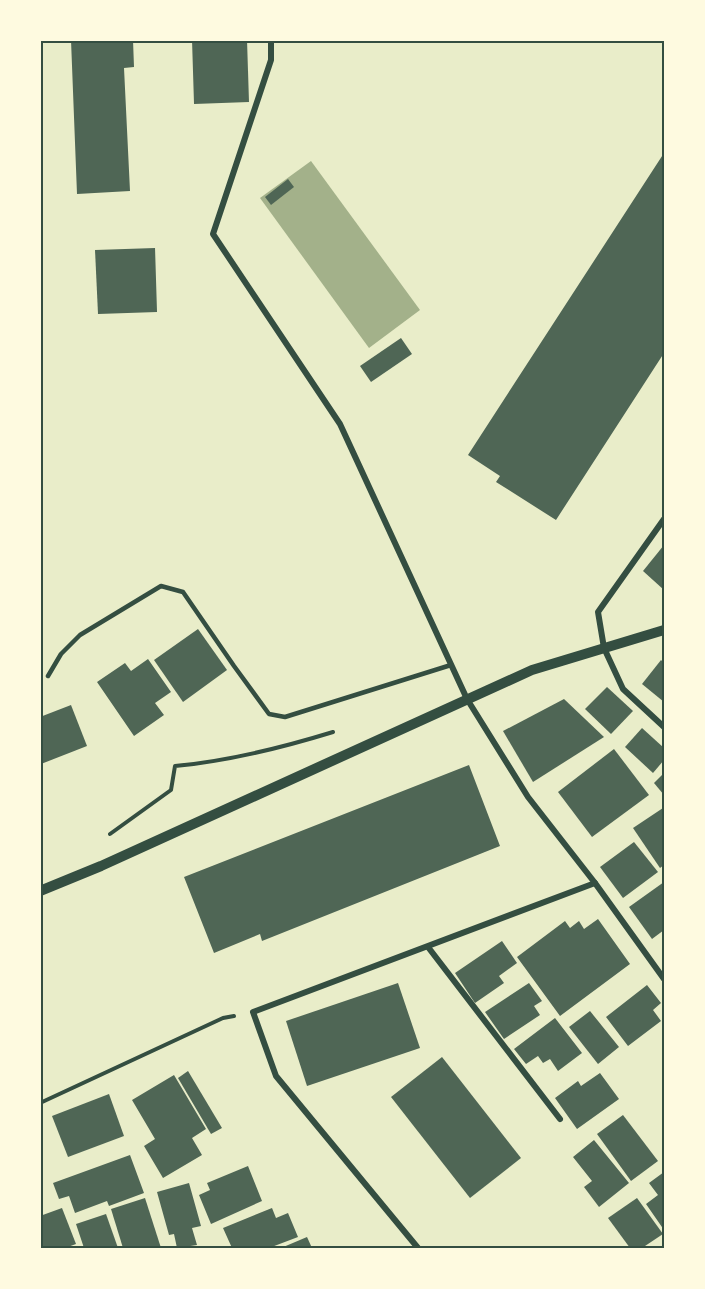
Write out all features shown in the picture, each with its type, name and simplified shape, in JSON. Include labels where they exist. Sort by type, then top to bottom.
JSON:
[{"type":"street","points":[[271,40],[271,60],[213,234],[340,424],[467,699],[528,797],[595,883],[664,980]]},
{"type":"street","points":[[664,519],[598,612],[604,648],[622,689],[664,727]]},
{"type":"street","points":[[40,891],[112,861],[532,670],[664,630]]},
{"type":"street","points":[[418,1248],[276,1077],[253,1011],[595,883]]},
{"type":"street","points":[[428,947],[560,1119]]},
{"type":"lane","points":[[48,676],[61,654],[80,635],[161,586],[183,592],[269,714],[285,717],[451,665]]},
{"type":"path","points":[[105,837],[171,790],[175,766],[210,763],[263,752],[338,731]]},
{"type":"path","points":[[40,1102],[224,1018]]},
{"type":"shaded area","points":[[311,161],[420,310],[369,348],[260,198]]},
{"type":"building","points":[[71,40],[133,40],[134,67],[124,68],[130,191],[77,194]]},
{"type":"building","points":[[192,40],[247,40],[249,102],[194,104]]},
{"type":"building","points":[[664,153],[664,353],[556,520],[496,482],[500,476],[468,455]]},
{"type":"building","points":[[288,179],[294,187],[271,205],[265,197]]},
{"type":"building","points":[[155,248],[157,312],[98,314],[95,250]]},
{"type":"building","points":[[401,338],[412,354],[371,382],[360,366]]},
{"type":"building","points":[[664,545],[664,590],[643,571]]},
{"type":"building","points":[[198,629],[227,670],[183,702],[154,660]]},
{"type":"building","points":[[148,659],[171,692],[155,703],[164,715],[134,736],[97,682],[125,663],[131,671]]},
{"type":"building","points":[[661,660],[664,663],[664,702],[642,684]]},
{"type":"building","points":[[607,687],[633,711],[611,734],[585,709]]},
{"type":"building","points":[[564,699],[604,737],[533,782],[503,731]]},
{"type":"building","points":[[71,705],[87,746],[41,764],[40,717]]},
{"type":"building","points":[[642,728],[664,748],[664,760],[653,773],[625,747]]},
{"type":"building","points":[[614,749],[649,795],[592,837],[558,792]]},
{"type":"building","points":[[469,765],[500,846],[262,941],[260,934],[214,953],[184,877]]},
{"type":"building","points":[[664,773],[664,795],[654,783]]},
{"type":"building","points":[[663,808],[664,865],[660,868],[633,828]]},
{"type":"building","points":[[634,842],[658,872],[623,898],[600,867]]},
{"type":"building","points":[[664,882],[664,930],[652,939],[629,907]]},
{"type":"building","points":[[598,919],[630,964],[560,1016],[517,957],[565,921],[570,928],[579,921],[584,929]]},
{"type":"building","points":[[502,941],[517,963],[499,976],[504,983],[475,1003],[455,973]]},
{"type":"building","points":[[398,983],[420,1048],[307,1086],[286,1021]]},
{"type":"building","points":[[529,983],[542,1001],[534,1006],[540,1015],[504,1039],[485,1012]]},
{"type":"building","points":[[647,985],[661,1003],[653,1010],[661,1021],[628,1046],[606,1017]]},
{"type":"building","points":[[590,1011],[619,1047],[598,1064],[569,1027]]},
{"type":"building","points":[[555,1018],[582,1053],[558,1071],[550,1059],[543,1063],[538,1056],[526,1064],[514,1049]]},
{"type":"building","points":[[442,1057],[521,1158],[470,1198],[391,1097]]},
{"type":"building","points":[[188,1071],[222,1128],[211,1134],[178,1078]]},
{"type":"building","points":[[600,1073],[619,1099],[577,1129],[555,1098],[578,1081],[581,1086]]},
{"type":"building","points":[[174,1075],[206,1129],[192,1138],[202,1155],[163,1178],[144,1146],[155,1139],[132,1100]]},
{"type":"building","points":[[109,1094],[124,1136],[68,1157],[52,1116]]},
{"type":"building","points":[[623,1115],[658,1161],[631,1181],[597,1134]]},
{"type":"building","points":[[594,1140],[629,1183],[599,1207],[584,1187],[592,1181],[573,1157]]},
{"type":"building","points":[[130,1155],[144,1193],[109,1206],[107,1201],[75,1213],[69,1196],[59,1199],[53,1183]]},
{"type":"building","points":[[248,1166],[262,1201],[211,1224],[199,1195],[210,1190],[207,1183]]},
{"type":"building","points":[[664,1172],[664,1230],[646,1204],[658,1195],[649,1183]]},
{"type":"building","points":[[189,1183],[201,1226],[192,1228],[197,1245],[177,1248],[174,1234],[169,1235],[157,1192]]},
{"type":"building","points":[[145,1198],[161,1248],[123,1248],[111,1209]]},
{"type":"building","points":[[637,1198],[663,1234],[642,1248],[630,1248],[608,1218]]},
{"type":"building","points":[[62,1208],[76,1244],[65,1248],[40,1248],[40,1216]]},
{"type":"building","points":[[272,1208],[276,1218],[288,1213],[298,1237],[269,1248],[232,1248],[223,1228]]},
{"type":"building","points":[[106,1214],[118,1248],[84,1248],[76,1224]]},
{"type":"building","points":[[307,1237],[312,1248],[281,1248]]}]
